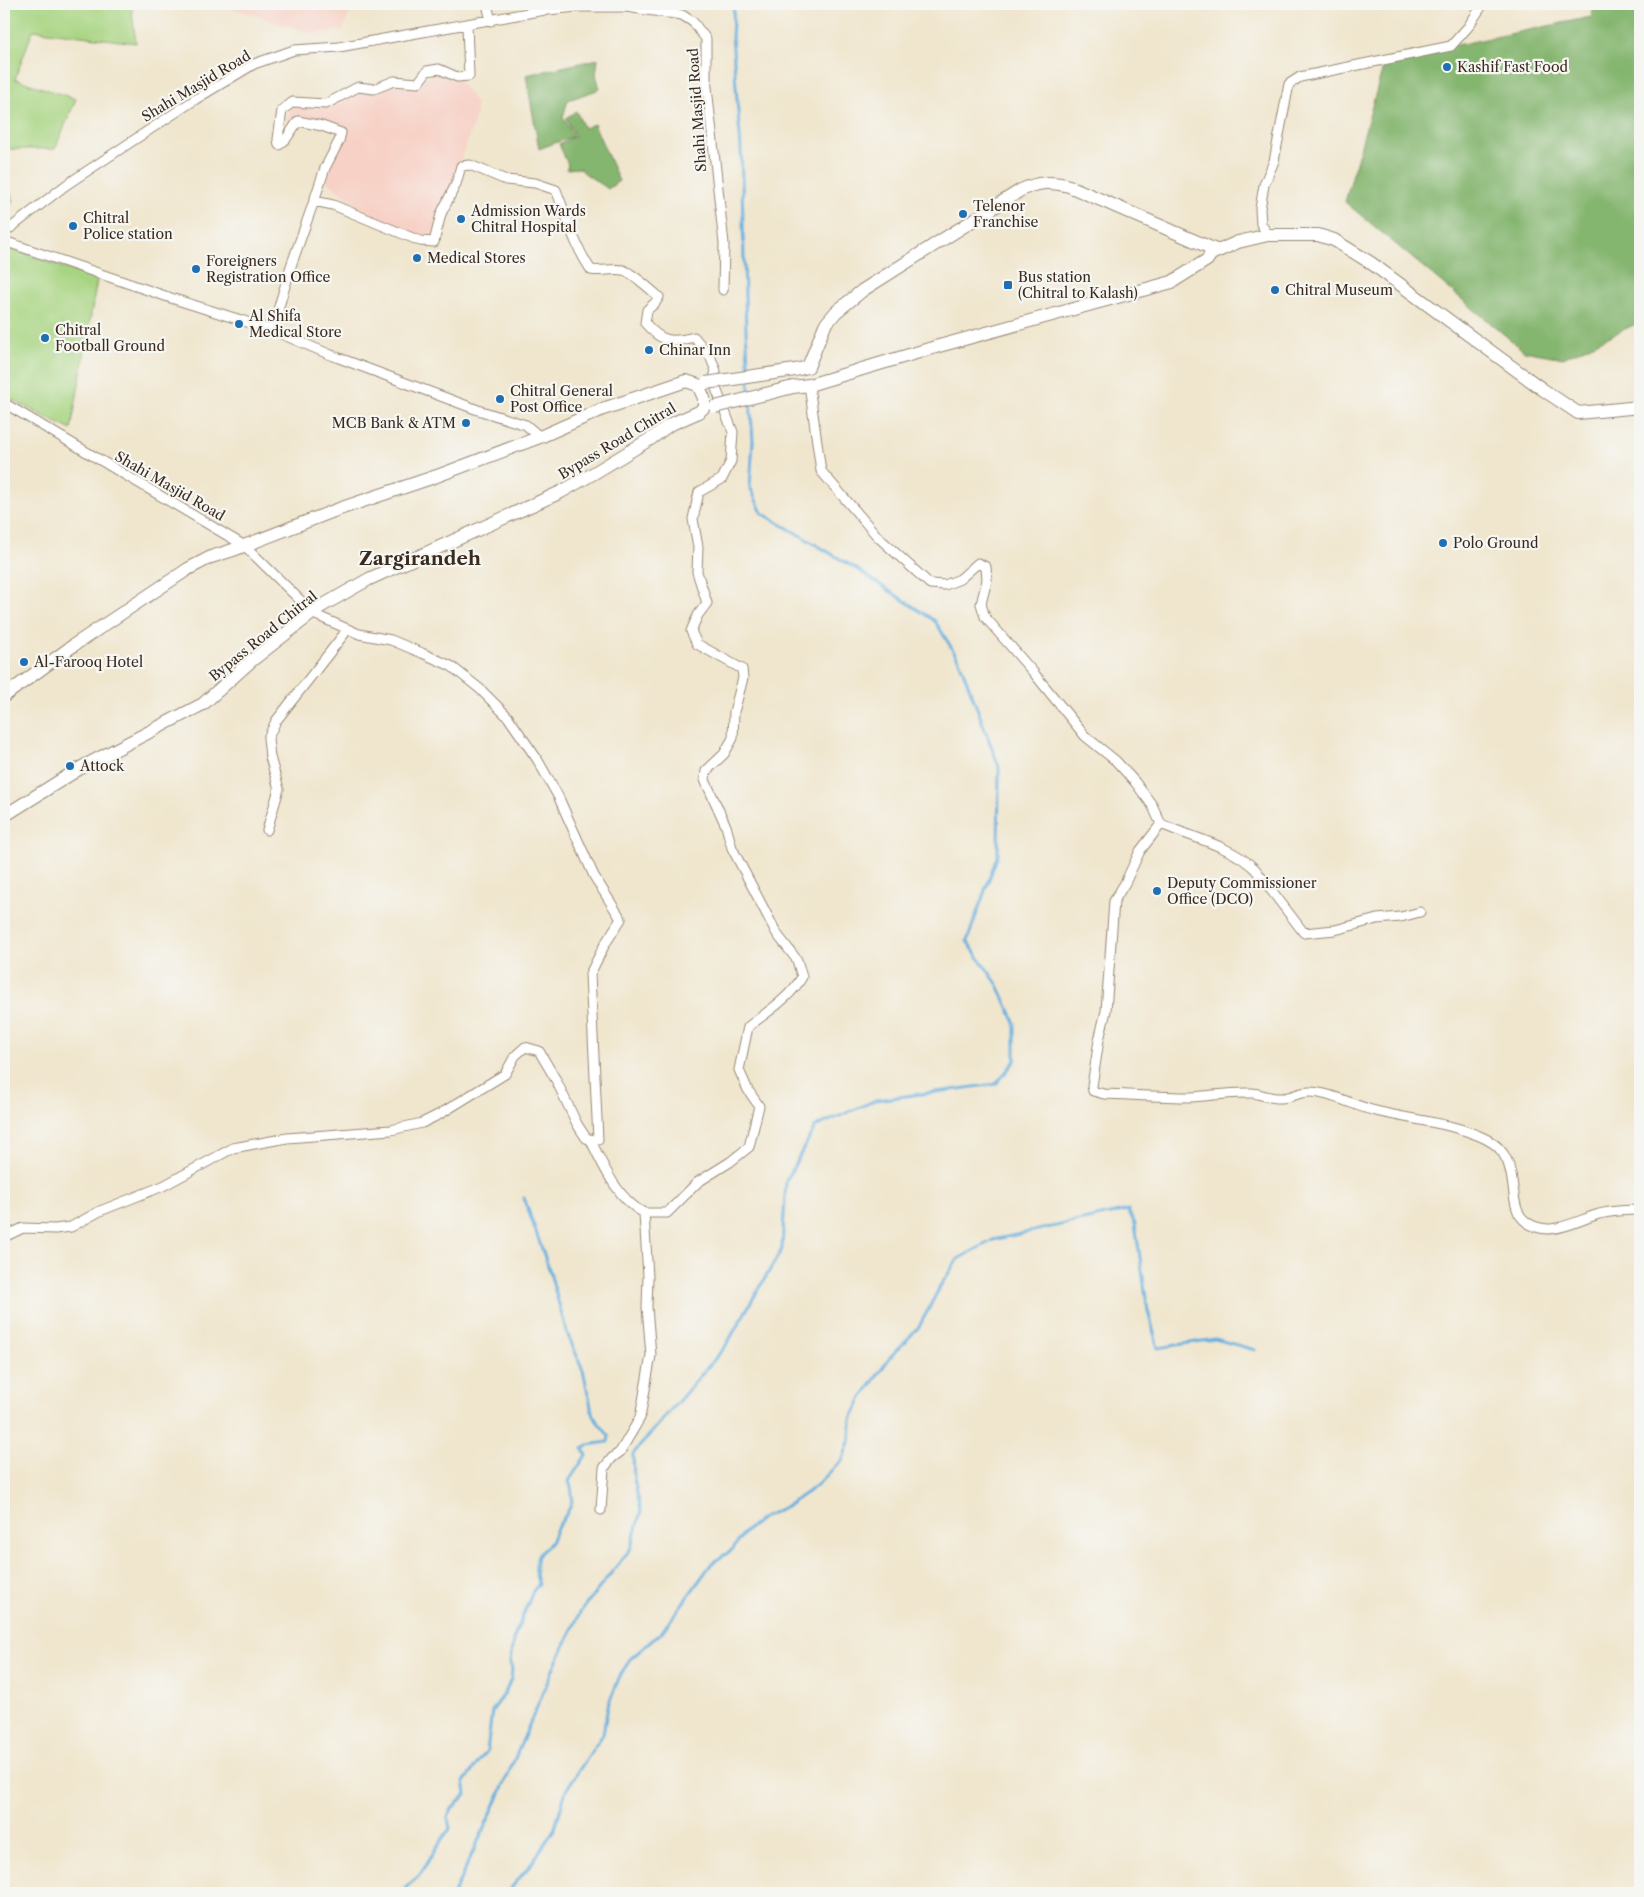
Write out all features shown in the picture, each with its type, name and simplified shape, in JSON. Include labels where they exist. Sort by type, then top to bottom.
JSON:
[{"type":"street","points":[[486,4],[491,21]]},
{"type":"street","points":[[1268,235],[1262,224],[1260,209],[1264,185],[1274,161],[1289,84],[1300,77],[1451,46],[1468,27],[1483,4]]},
{"type":"street","name":"Shahi Masjid Road","points":[[4,233],[66,185],[196,99],[254,64],[294,50],[339,47],[539,11],[601,6],[670,12],[682,15],[693,22],[706,39],[706,78],[724,244],[723,290]]},
{"type":"street","points":[[272,330],[291,266],[325,168],[339,141],[341,133],[298,120],[286,139],[279,145],[282,110],[293,102],[326,104],[358,87],[374,89],[394,81],[418,83],[427,71],[439,69],[457,77],[469,76],[467,25]]},
{"type":"street","points":[[314,201],[333,205],[420,241],[434,242],[441,214],[456,184],[461,166],[470,165],[506,180],[535,183],[556,190],[573,237],[591,270],[602,272],[613,269],[625,270],[659,297],[656,303],[647,310],[645,324],[654,334],[666,340],[678,341],[694,337],[710,356],[716,371],[713,381],[733,432],[731,461],[722,479],[699,492],[693,519],[698,547],[697,572],[708,603],[698,615],[692,631],[697,644],[742,669],[743,678],[734,712],[732,738],[724,754],[706,771],[705,780],[726,826],[732,848],[778,934],[797,960],[802,977],[796,987],[748,1027],[739,1070],[748,1090],[760,1106],[749,1147],[730,1162],[698,1182],[667,1213],[644,1213],[634,1208],[619,1191],[590,1139]]},
{"type":"street","points":[[4,696],[74,645],[188,569],[211,557],[245,546],[339,509],[437,476],[540,437],[603,409],[686,381],[702,384],[808,367],[830,317],[863,290],[987,210],[1032,184],[1052,183],[1069,186],[1218,251]]},
{"type":"street","name":"Bypass Road Chitral","points":[[4,816],[100,758],[203,704],[251,661],[311,613],[369,579],[561,492],[669,426],[710,406],[792,387],[809,385],[948,343],[1172,282],[1207,260],[1210,254],[1238,242],[1268,235],[1318,235],[1334,240],[1371,263],[1542,389],[1578,413],[1640,407]]},
{"type":"street","points":[[4,241],[272,330],[331,356],[478,410],[526,425],[540,437]]},
{"type":"street","points":[[702,384],[704,398],[710,406]]},
{"type":"street","points":[[809,385],[821,471],[878,537],[930,584],[945,585],[960,579],[978,563],[986,567],[987,580],[982,604],[985,617],[1085,736],[1116,761],[1135,782],[1152,805],[1161,824],[1218,846],[1246,860],[1304,933],[1335,930],[1377,919],[1401,917],[1420,912]]},
{"type":"street","name":"Shahi Masjid Road","points":[[4,403],[245,546],[311,613]]},
{"type":"street","points":[[4,1237],[23,1228],[55,1229],[70,1226],[100,1211],[163,1186],[233,1148],[287,1138],[391,1130],[422,1123],[505,1074],[515,1056],[525,1047],[538,1051],[556,1080],[577,1124],[586,1138],[598,1139],[590,974],[605,944],[621,919],[594,876],[558,796],[537,759],[508,717],[480,689],[451,666],[391,640],[359,634],[311,613]]},
{"type":"street","points":[[266,830],[279,789],[270,757],[268,738],[276,721],[348,629]]},
{"type":"street","points":[[1161,824],[1140,851],[1114,902],[1106,1011],[1099,1040],[1092,1086],[1094,1091],[1104,1094],[1178,1097],[1251,1093],[1281,1098],[1310,1092],[1486,1139],[1497,1146],[1505,1156],[1513,1180],[1518,1212],[1523,1220],[1533,1226],[1551,1230],[1600,1214],[1623,1210],[1640,1210]]},
{"type":"street","points":[[600,1510],[604,1468],[620,1452],[640,1418],[651,1355],[647,1307],[648,1278],[644,1213]]},
{"type":"shaded area","points":[[219,4],[352,4],[343,30],[314,34]]},
{"type":"shaded area","points":[[434,70],[458,79],[476,104],[476,117],[431,241],[375,220],[326,181],[343,132],[297,118],[289,134],[282,133],[291,106],[313,109],[342,103],[361,88],[380,93],[389,84],[417,87]]},
{"type":"green space","points":[[4,4],[131,4],[136,43],[33,30],[15,79],[76,99],[55,149],[4,149]]},
{"type":"green space","points":[[1595,4],[1640,4],[1640,322],[1563,358],[1524,351],[1345,202],[1385,60],[1591,17]]},
{"type":"green space","points":[[598,59],[596,74],[600,89],[568,100],[563,117],[573,136],[539,149],[526,75]]},
{"type":"green space","points":[[576,111],[584,128],[594,124],[619,181],[608,189],[580,168],[566,169],[568,165],[559,144],[575,136],[566,118]]},
{"type":"green space","points":[[4,171],[13,201],[4,210]]},
{"type":"green space","name":"Chitral Football Ground","points":[[5,246],[97,280],[71,430],[4,396]]},
{"type":"waterway","points":[[734,4],[732,37],[741,149],[746,332],[749,374]]},
{"type":"waterway","points":[[749,380],[750,394]]},
{"type":"waterway","points":[[454,1893],[498,1798],[553,1669],[581,1611],[631,1548],[641,1511],[634,1479],[633,1454],[725,1347],[782,1249],[786,1181],[815,1127],[876,1100],[996,1084],[1015,1061],[1015,1023],[998,985],[967,941],[998,854],[999,767],[959,660],[935,621],[852,566],[762,513],[750,487],[753,441],[750,400]]},
{"type":"waterway","points":[[402,1893],[419,1876],[450,1829],[448,1817],[452,1809],[466,1794],[464,1782],[487,1751],[492,1711],[505,1693],[511,1679],[512,1669],[510,1662],[513,1640],[533,1591],[539,1584],[536,1573],[538,1556],[553,1539],[570,1506],[572,1495],[569,1481],[586,1455],[583,1449],[588,1445],[608,1442],[609,1436],[593,1416],[583,1370],[567,1333],[549,1269],[524,1198]]},
{"type":"waterway","points":[[507,1893],[532,1863],[555,1828],[566,1790],[603,1734],[608,1706],[619,1678],[630,1659],[661,1633],[712,1563],[732,1550],[743,1534],[759,1520],[790,1504],[816,1486],[843,1459],[850,1439],[851,1419],[863,1396],[891,1356],[919,1327],[942,1283],[958,1259],[993,1240],[1128,1210],[1135,1224],[1148,1311],[1158,1348],[1215,1339],[1255,1350]]},
{"type":"place","name":"Kashif Fast Food","points":[[1447,67]]},
{"type":"place","name":"Telenor Franchise","points":[[963,214]]},
{"type":"place","name":"Admission Wards Chitral Hospital","points":[[461,219]]},
{"type":"place","name":"Chitral Police station","points":[[73,226]]},
{"type":"place","name":"Medical Stores","points":[[417,258]]},
{"type":"place","name":"Foreigners Registration Office","points":[[196,269]]},
{"type":"place","name":"Bus station (Chitral to Kalash)","points":[[1008,285]]},
{"type":"place","name":"Chitral Museum","points":[[1275,290]]},
{"type":"place","name":"Al Shifa Medical Store","points":[[239,324]]},
{"type":"place","name":"Chitral Football Ground","points":[[45,338]]},
{"type":"place","name":"Chinar Inn","points":[[649,350]]},
{"type":"place","name":"Chitral General Post Office","points":[[500,399]]},
{"type":"place","name":"MCB Bank & ATM","points":[[466,423]]},
{"type":"place","name":"Polo Ground","points":[[1443,543]]},
{"type":"place","name":"Al-Farooq Hotel","points":[[24,662]]},
{"type":"place","name":"Attock","points":[[70,766]]},
{"type":"place","name":"Deputy Commissioner Office (DCO)","points":[[1157,891]]},
{"type":"district","name":"Zargirandeh","points":[[420,558]]}]
